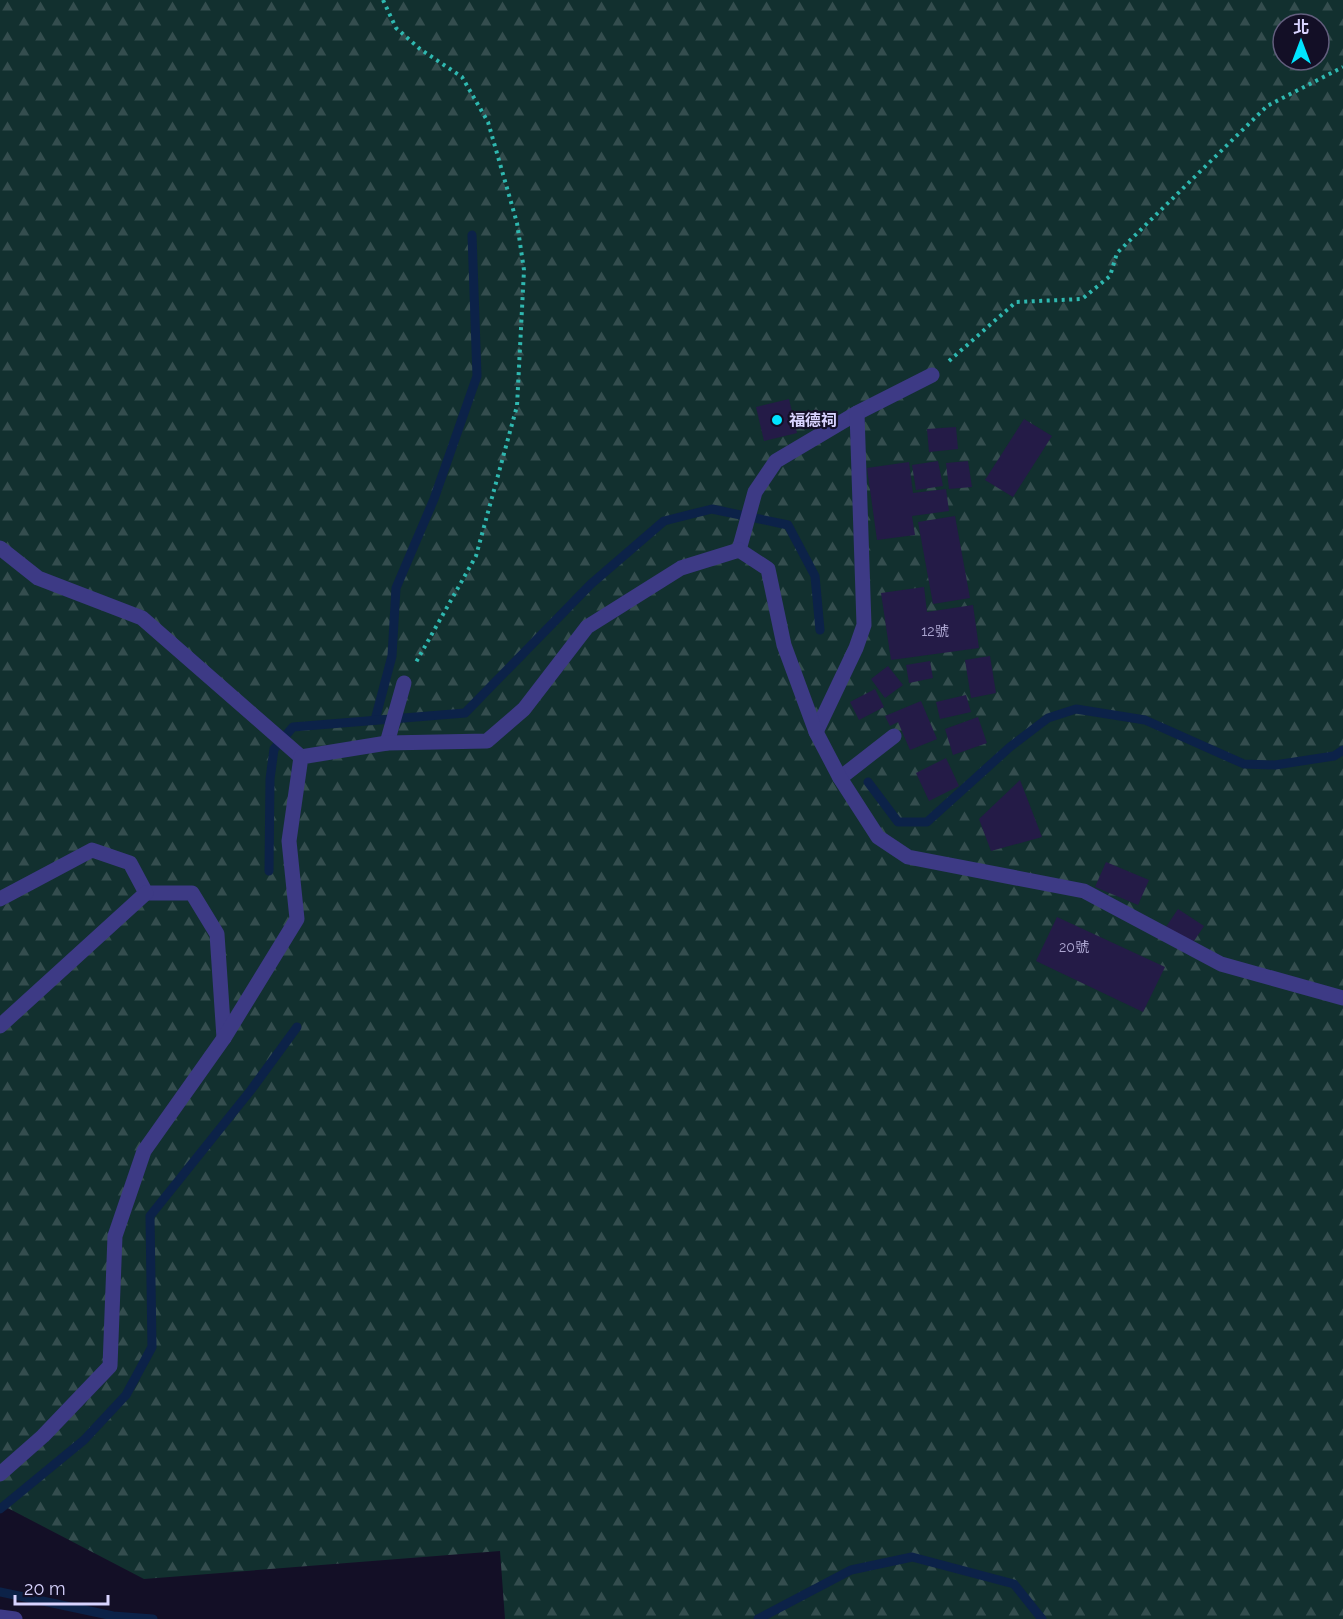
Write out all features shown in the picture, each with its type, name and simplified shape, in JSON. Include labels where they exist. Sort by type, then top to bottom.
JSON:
[{"type":"street","points":[[739,550],[755,492],[776,461],[857,413],[932,375]]},
{"type":"street","points":[[816,732],[856,648],[864,625],[857,413]]},
{"type":"street","points":[[0,548],[38,578],[142,618],[301,757]]},
{"type":"street","points":[[739,550],[768,569],[784,645],[816,732],[840,778],[878,837],[908,857],[1084,891],[1221,964],[1343,998]]},
{"type":"street","points":[[301,757],[387,743],[487,741],[524,710],[587,627],[681,568],[739,550]]},
{"type":"street","points":[[387,743],[404,683]]},
{"type":"street","points":[[840,778],[894,736]]},
{"type":"street","points":[[0,1474],[43,1436],[110,1366],[115,1236],[144,1151],[225,1038],[297,919],[289,841],[301,757]]},
{"type":"street","points":[[0,898],[92,850],[130,863],[146,893]]},
{"type":"street","points":[[0,1026],[146,893],[192,893],[217,934],[225,1038]]},
{"type":"street","points":[[0,1617],[15,1619]]},
{"type":"path","points":[[383,0],[396,28],[420,50],[462,77],[488,122],[517,223],[524,270],[517,406],[476,556],[404,683]]},
{"type":"path","points":[[932,375],[1016,302],[1082,299],[1110,276],[1117,253],[1267,106],[1343,67]]},
{"type":"green space","points":[[0,0],[1343,0],[1343,1619],[505,1619],[500,1551],[144,1579],[0,1504]]},
{"type":"building","name":"福德祠","points":[[789,399],[797,433],[764,441],[756,407]]},
{"type":"building","points":[[1024,419],[1052,436],[1013,497],[985,480]]},
{"type":"building","points":[[956,427],[958,449],[929,452],[927,429]]},
{"type":"building","points":[[938,461],[943,486],[916,490],[912,465]]},
{"type":"building","points":[[968,461],[972,487],[949,489],[946,463]]},
{"type":"building","points":[[909,462],[913,493],[946,489],[949,511],[912,516],[915,535],[877,540],[867,468]]},
{"type":"building","points":[[955,516],[970,598],[933,604],[918,522]]},
{"type":"building","points":[[924,587],[927,612],[973,605],[979,648],[891,660],[881,593]]},
{"type":"building","points":[[990,656],[996,693],[971,698],[965,660]]},
{"type":"building","points":[[930,661],[933,678],[909,683],[906,665]]},
{"type":"building","points":[[888,666],[903,685],[885,698],[871,679]]},
{"type":"building","points":[[875,689],[884,707],[859,720],[850,702]]},
{"type":"building","points":[[966,695],[971,712],[940,719],[936,702]]},
{"type":"building","points":[[921,701],[937,739],[910,750],[898,722],[890,726],[885,716]]},
{"type":"building","points":[[978,717],[987,743],[953,755],[945,729]]},
{"type":"building","points":[[946,758],[959,786],[929,801],[916,773]]},
{"type":"building","points":[[1020,780],[1042,837],[991,851],[979,819]]},
{"type":"building","points":[[1106,862],[1149,880],[1138,905],[1095,887]]},
{"type":"building","points":[[1178,909],[1204,926],[1192,944],[1166,927]]},
{"type":"building","points":[[1057,917],[1165,967],[1143,1012],[1036,961]]},
{"type":"waterway","points":[[375,720],[392,656],[396,588],[434,499],[477,376],[472,235]]},
{"type":"waterway","points":[[269,871],[270,779],[274,749],[293,727],[465,713],[591,584],[664,521],[712,509],[788,525],[815,576],[820,630]]},
{"type":"waterway","points":[[868,782],[898,822],[927,822],[1010,747],[1048,718],[1076,709],[1145,720],[1244,764],[1275,765],[1334,756],[1343,750]]},
{"type":"waterway","points":[[0,1509],[84,1440],[126,1395],[152,1347],[150,1216],[251,1090],[297,1027]]},
{"type":"waterway","points":[[758,1619],[851,1570],[912,1557],[1014,1584],[1042,1619]]},
{"type":"waterway","points":[[0,1592],[113,1616],[153,1619]]},
{"type":"place","name":"福德祠","points":[[777,420]]}]
